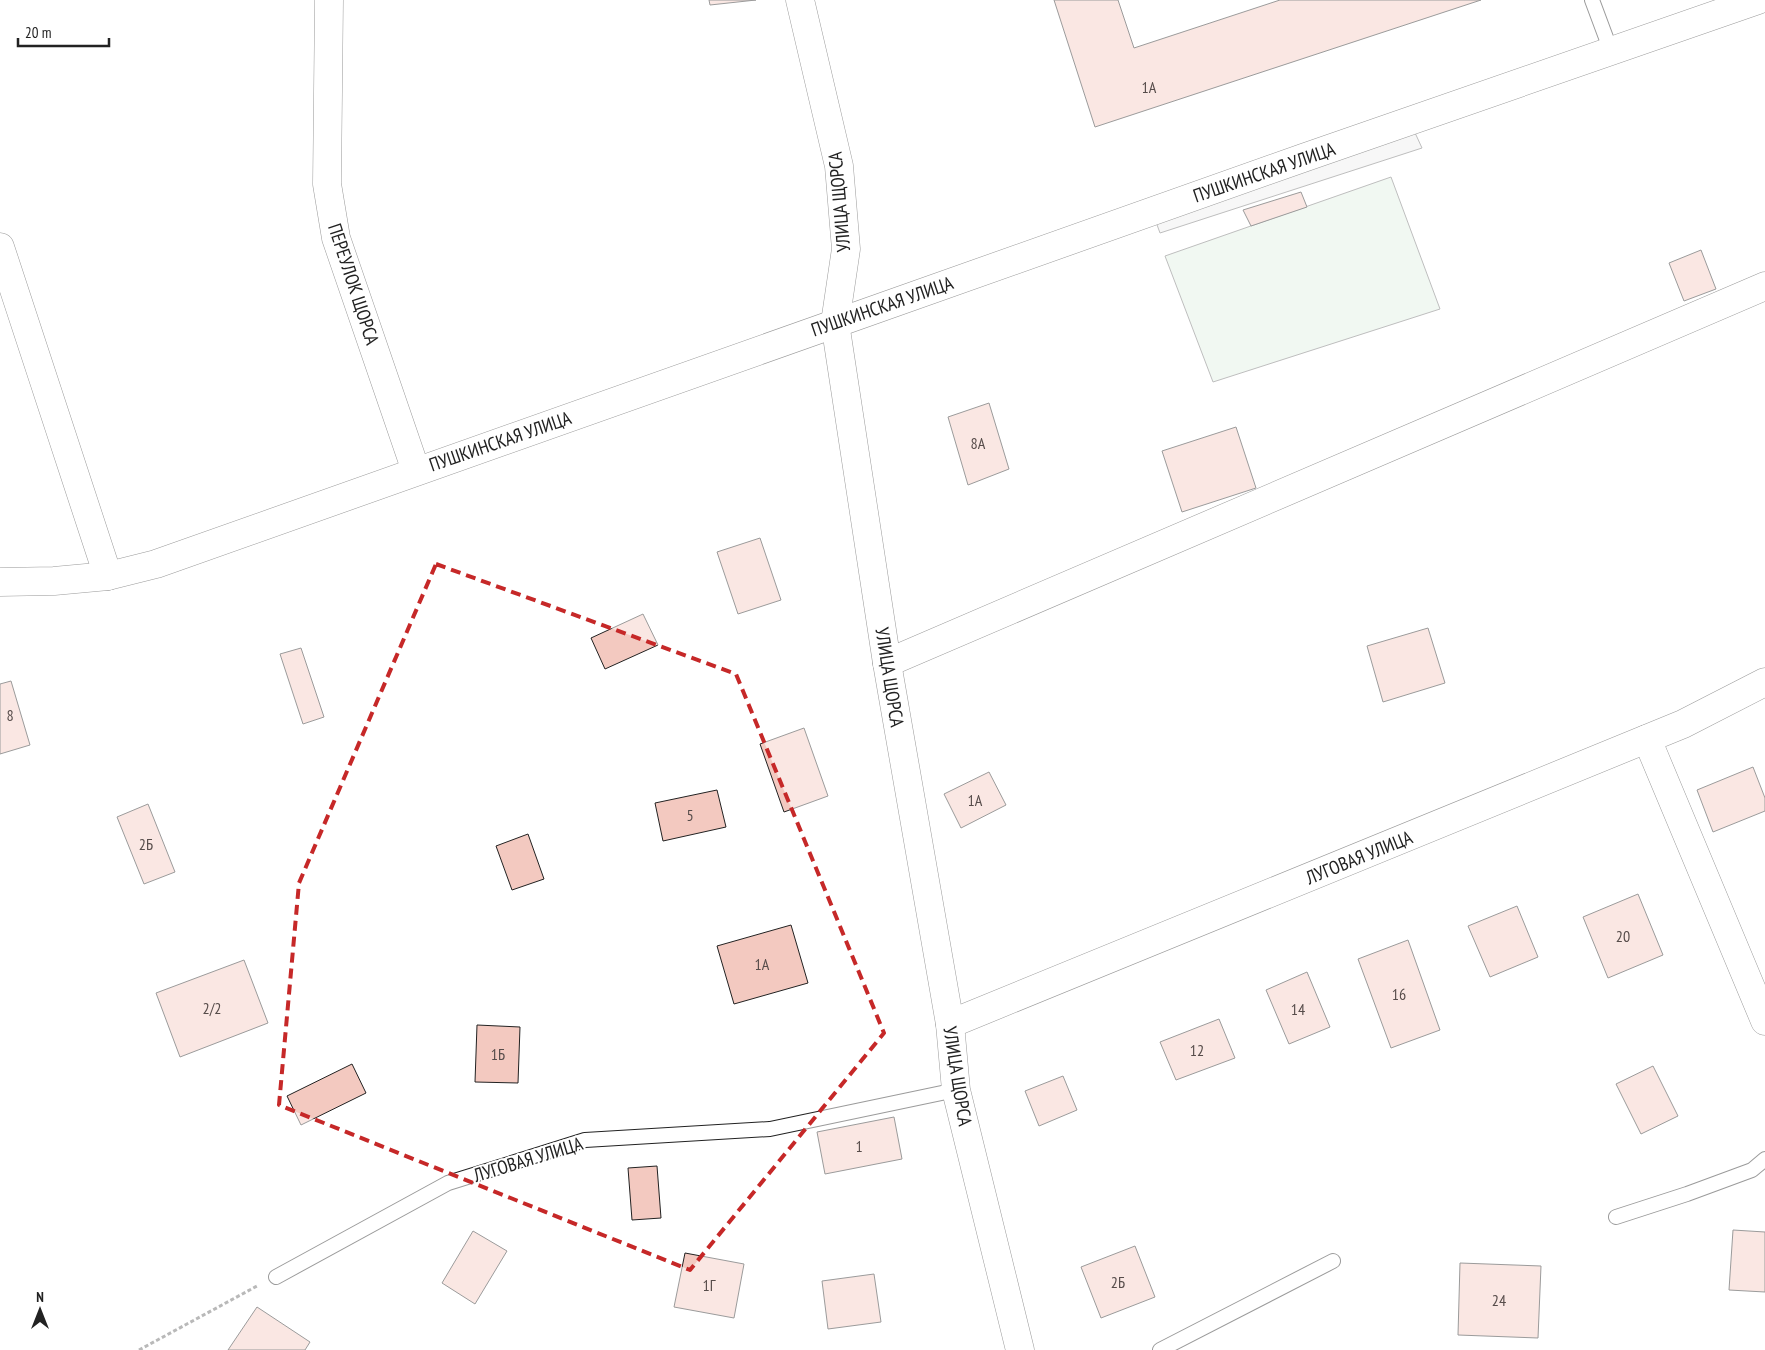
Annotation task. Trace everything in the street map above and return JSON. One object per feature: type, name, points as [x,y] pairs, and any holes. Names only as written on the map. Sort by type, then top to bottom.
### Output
[{"type":"street","name":"ПЕРЕУЛОК ЩОРСА","points":[[329,0],[326,184],[336,238],[416,471]]},
{"type":"street","name":"УЛИЦА ЩОРСА","points":[[800,0],[839,166],[846,249],[835,323],[887,663],[950,1024],[956,1090],[1020,1350]]},
{"type":"street","name":"ПУШКИНСКАЯ УЛИЦА","points":[[0,582],[54,581],[108,576],[156,564],[835,323],[1758,0]]},
{"type":"street","points":[[0,247],[108,576]]},
{"type":"street","points":[[887,663],[1765,286]]},
{"type":"street","name":"ЛУГОВАЯ УЛИЦА","points":[[950,1024],[1683,724],[1765,682]]},
{"type":"street","points":[[1647,739],[1765,1021]]},
{"type":"lane","points":[[1592,0],[1611,51]]},
{"type":"lane","name":"ЛУГОВАЯ УЛИЦА","points":[[276,1276],[448,1183],[585,1140],[770,1129],[956,1090]]},
{"type":"lane","points":[[1616,1218],[1752,1170],[1765,1159]]},
{"type":"lane","points":[[1160,1350],[1333,1261]]},
{"type":"path","points":[[139,1350],[276,1276]]},
{"type":"highlighted area","points":[[436,564],[736,674],[884,1033],[690,1270],[279,1105],[299,883]]},
{"type":"green space","points":[[1391,177],[1440,309],[1213,382],[1165,256]]},
{"type":"shaded area","points":[[1411,124],[1422,148],[1160,233],[1152,211]]},
{"type":"building","points":[[709,0],[756,0],[710,5]]},
{"type":"building","points":[[1054,0],[1118,0],[1134,48],[1280,0],[1481,0],[1095,127]]},
{"type":"building","points":[[1301,192],[1307,207],[1251,226],[1243,210]]},
{"type":"building","points":[[1701,250],[1716,289],[1684,301],[1669,263]]},
{"type":"building","points":[[989,403],[1009,469],[968,485],[948,417]]},
{"type":"building","points":[[1236,427],[1256,488],[1182,512],[1162,451]]},
{"type":"building","points":[[760,538],[781,600],[738,614],[717,552]]},
{"type":"building","points":[[643,614],[658,645],[605,669],[591,638]]},
{"type":"building","points":[[1428,628],[1445,683],[1383,702],[1367,646]]},
{"type":"building","points":[[301,648],[324,717],[303,724],[280,654]]},
{"type":"building","points":[[11,681],[30,745],[0,754],[0,684]]},
{"type":"building","points":[[804,728],[828,796],[784,812],[760,744]]},
{"type":"building","points":[[1753,767],[1765,798],[1765,811],[1713,832],[1697,790]]},
{"type":"building","points":[[989,772],[1006,805],[961,828],[944,794]]},
{"type":"building","points":[[717,790],[726,827],[663,841],[655,803]]},
{"type":"building","points":[[148,804],[175,872],[144,884],[117,817]]},
{"type":"building","points":[[528,834],[544,879],[512,890],[496,846]]},
{"type":"building","points":[[1638,894],[1663,955],[1608,978],[1583,917]]},
{"type":"building","points":[[1517,906],[1538,957],[1490,977],[1468,926]]},
{"type":"building","points":[[791,925],[808,983],[734,1004],[717,946]]},
{"type":"building","points":[[1408,940],[1440,1030],[1391,1048],[1358,959]]},
{"type":"building","points":[[244,960],[268,1023],[180,1057],[156,993]]},
{"type":"building","points":[[1307,972],[1330,1027],[1289,1044],[1266,990]]},
{"type":"building","points":[[1219,1019],[1235,1058],[1176,1080],[1160,1042]]},
{"type":"building","points":[[477,1025],[520,1027],[518,1083],[475,1082]]},
{"type":"building","points":[[352,1064],[366,1093],[301,1125],[287,1096]]},
{"type":"building","points":[[1653,1066],[1678,1116],[1641,1134],[1616,1084]]},
{"type":"building","points":[[1063,1076],[1077,1110],[1039,1126],[1025,1091]]},
{"type":"building","points":[[894,1117],[902,1159],[825,1174],[817,1132]]},
{"type":"building","points":[[657,1166],[661,1218],[632,1220],[628,1168]]},
{"type":"building","points":[[1733,1230],[1765,1232],[1765,1292],[1729,1290]]},
{"type":"building","points":[[473,1231],[507,1251],[475,1304],[442,1283]]},
{"type":"building","points":[[1135,1246],[1155,1297],[1101,1318],[1081,1267]]},
{"type":"building","points":[[685,1253],[744,1264],[734,1318],[674,1307]]},
{"type":"building","points":[[1460,1263],[1541,1266],[1538,1338],[1458,1335]]},
{"type":"building","points":[[874,1274],[881,1322],[828,1329],[822,1281]]},
{"type":"building","points":[[257,1307],[310,1342],[305,1350],[228,1350]]}]
